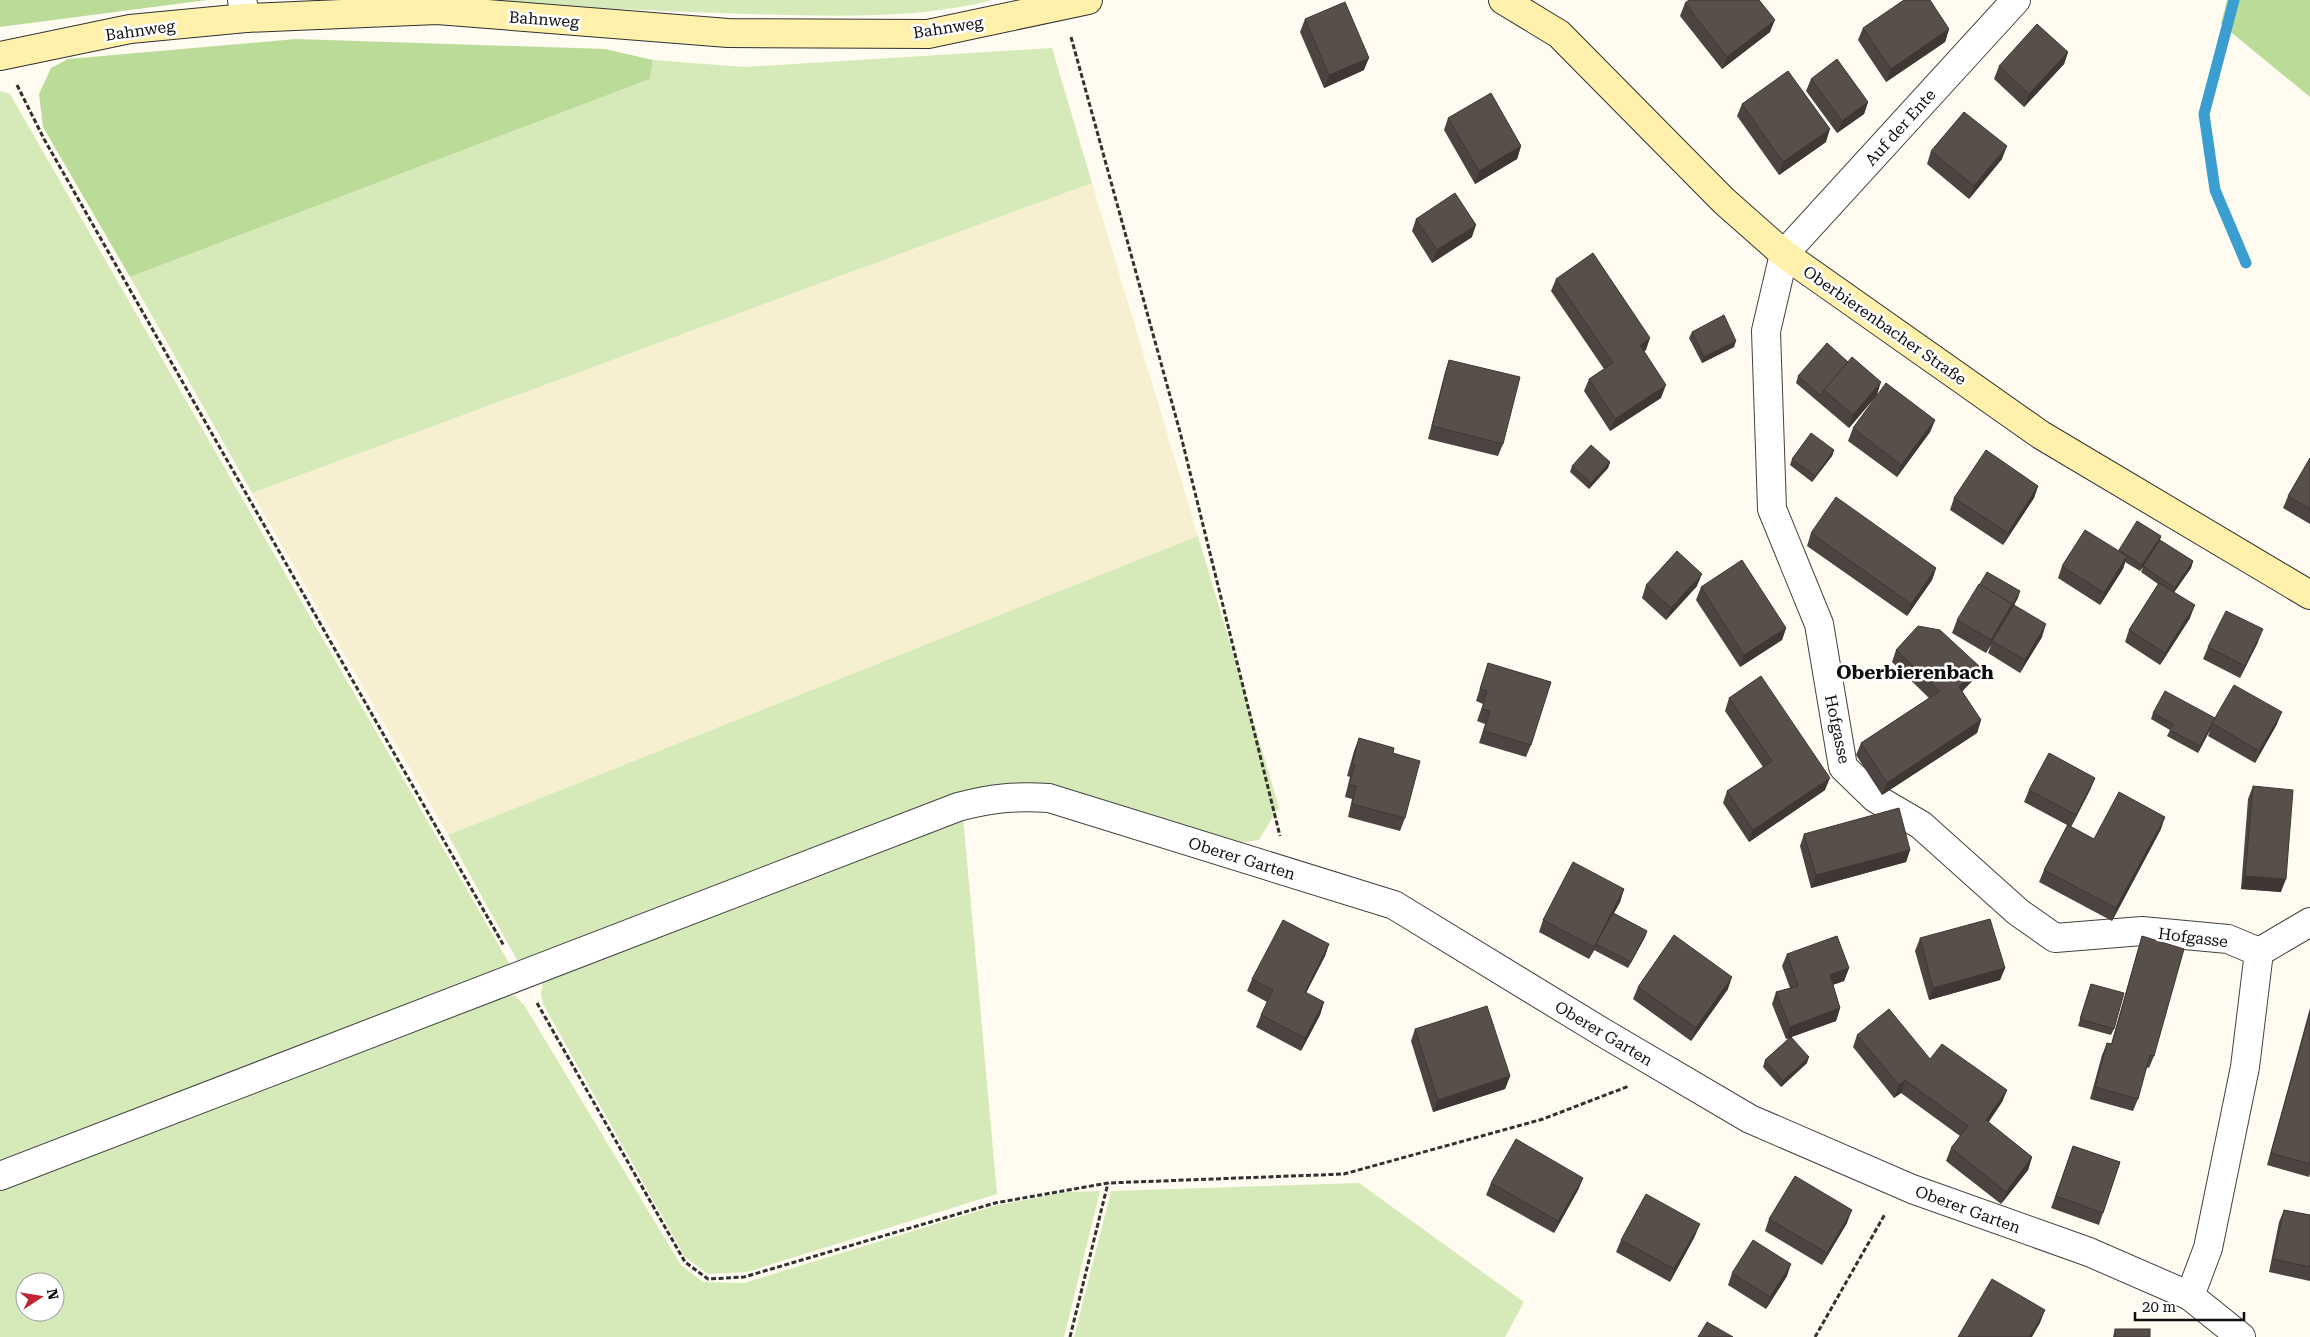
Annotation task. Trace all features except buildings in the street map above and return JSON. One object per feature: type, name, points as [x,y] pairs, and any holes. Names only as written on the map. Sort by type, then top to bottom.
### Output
[{"type":"main road","name":"Oberbierenbacher Straße","points":[[1503,0],[1559,34],[1724,201],[1784,254],[2041,435],[2310,594]]},
{"type":"main road","name":"Bahnweg","points":[[0,56],[130,29],[244,9],[437,10],[728,33],[928,34],[1075,3]]},
{"type":"street","name":"Auf der Ente","points":[[1784,254],[2016,0]]},
{"type":"street","name":"Hofgasse","points":[[1784,254],[1766,331],[1772,510],[1818,624],[1843,767],[1875,798],[1921,825],[2018,912],[2055,938],[2142,932],[2228,939],[2259,952]]},
{"type":"street","name":"Oberer Garten","points":[[0,1176],[958,807],[1013,796],[1049,798],[1394,904],[1602,1032],[1750,1119],[1900,1184],[2090,1252],[2190,1296]]},
{"type":"street","points":[[2241,1337],[2190,1296],[2208,1248],[2245,1067],[2259,952],[2310,922]]},
{"type":"path","points":[[1075,3],[1281,840],[1286,872]]},
{"type":"path","points":[[1070,1337],[1108,1183]]},
{"type":"path","points":[[1815,1337],[1883,1219],[1900,1184]]},
{"type":"shaded area","points":[[1092,183],[1198,536],[448,835],[252,493]]},
{"type":"green space","points":[[0,0],[207,0],[0,27]]},
{"type":"green space","points":[[439,0],[993,0],[933,11],[841,16],[671,11]]},
{"type":"green space","points":[[2227,0],[2310,0],[2310,97],[2221,24]]},
{"type":"green space","points":[[296,39],[605,49],[653,60],[650,79],[130,277],[43,127],[39,94],[51,68],[68,59]]},
{"type":"green space","points":[[1052,48],[1092,183],[252,493],[130,277],[650,79],[653,60],[745,67]]},
{"type":"green space","points":[[0,91],[10,94],[513,970],[0,1165]]},
{"type":"green space","points":[[1198,536],[1279,807],[1259,840],[1231,844],[1039,788],[523,971],[448,835]]},
{"type":"green space","points":[[963,816],[997,1194],[747,1272],[708,1274],[685,1257],[543,1004],[541,994],[543,980]]},
{"type":"green space","points":[[506,996],[515,996],[524,1005],[681,1265],[703,1282],[744,1283],[994,1206],[1065,1192],[1100,1191],[1064,1337],[0,1337],[0,1187]]},
{"type":"green space","points":[[1359,1183],[1524,1302],[1505,1337],[1074,1337],[1111,1191]]},
{"type":"waterway","points":[[2234,0],[2204,114],[2215,190],[2246,263]]},
{"type":"district","name":"Oberbierenbach","points":[[1915,672]]}]
